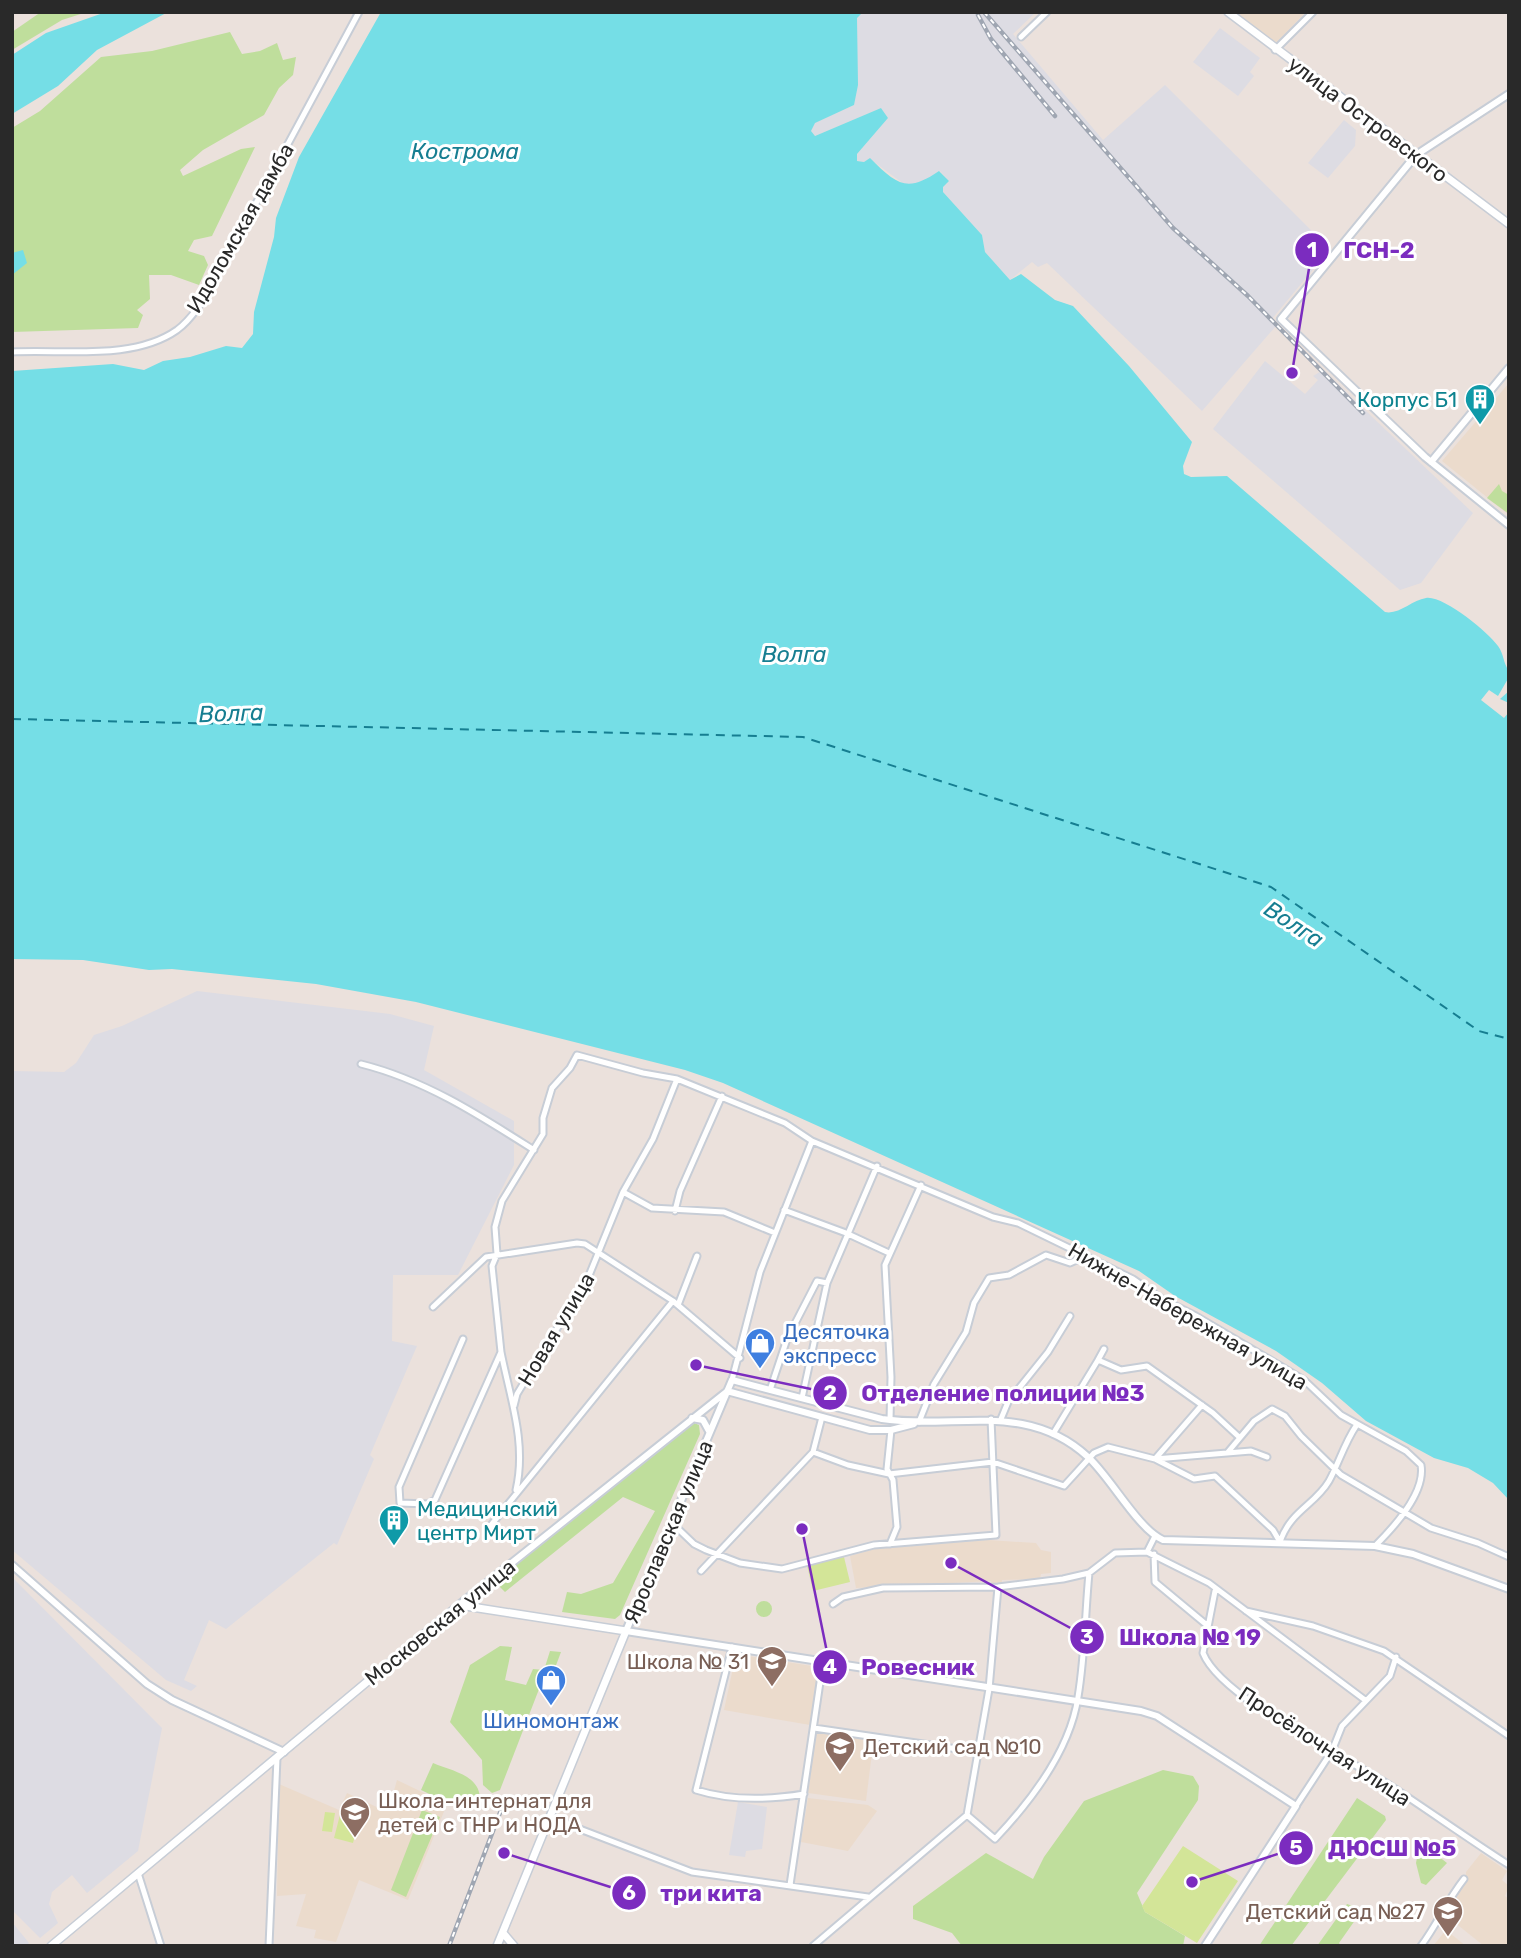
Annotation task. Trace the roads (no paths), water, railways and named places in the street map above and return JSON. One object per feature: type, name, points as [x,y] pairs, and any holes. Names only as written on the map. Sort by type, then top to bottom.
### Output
[{"type":"main road","name":"улица Островского","points":[[1228,12],[1509,225]]},
{"type":"main road","points":[[459,1605],[626,1631]]},
{"type":"main road","name":"Московская улица","points":[[51,1946],[459,1605]]},
{"type":"main road","name":"Ярославская улица","points":[[498,1946],[626,1631]]},
{"type":"main road","points":[[503,1933],[514,1946]]},
{"type":"street","name":"Идоломская дамба","points":[[12,352],[134,347],[159,340],[183,324],[213,283],[359,12]]},
{"type":"street","points":[[1021,37],[1048,12]]},
{"type":"street","points":[[1275,50],[1313,12]]},
{"type":"street","points":[[1509,94],[1416,155],[1281,319],[1431,462],[1509,525]]},
{"type":"street","points":[[1431,462],[1509,368]]},
{"type":"street","name":"Нижне-Набережная улица","points":[[534,1150],[543,1134],[543,1118],[551,1088],[570,1069],[577,1055],[643,1073],[677,1079],[722,1096],[785,1123],[812,1141],[877,1166],[993,1217],[1018,1223],[1083,1252],[1304,1380],[1356,1426],[1406,1451],[1421,1465],[1419,1482],[1404,1511],[1375,1546]]},
{"type":"street","points":[[361,1064],[400,1074],[431,1089],[534,1150],[502,1201],[495,1227],[497,1254],[492,1266],[501,1352],[514,1406],[520,1456],[516,1493]]},
{"type":"street","name":"Новая улица","points":[[514,1406],[517,1394],[588,1278],[623,1192],[653,1139],[677,1079]]},
{"type":"street","points":[[675,1211],[680,1192],[722,1096]]},
{"type":"street","name":"Московская улица","points":[[459,1605],[727,1391],[740,1358],[760,1272],[812,1141]]},
{"type":"street","points":[[802,1398],[827,1283],[846,1233],[877,1166]]},
{"type":"street","points":[[890,1420],[891,1377],[885,1277],[889,1253],[921,1185]]},
{"type":"street","points":[[623,1192],[652,1208],[724,1212],[775,1233]]},
{"type":"street","points":[[784,1210],[846,1233],[889,1253]]},
{"type":"street","points":[[433,1307],[477,1263],[497,1254],[577,1243],[598,1252],[676,1303],[740,1358]]},
{"type":"street","points":[[919,1422],[934,1384],[966,1332],[974,1303],[989,1278],[1009,1275],[1042,1256],[1051,1256],[1070,1263],[1079,1259],[1083,1252]]},
{"type":"street","points":[[487,1530],[676,1303],[697,1256]]},
{"type":"street","points":[[770,1390],[787,1339],[811,1288],[817,1282],[827,1283]]},
{"type":"street","points":[[1001,1419],[1008,1402],[1048,1352],[1070,1316]]},
{"type":"street","points":[[463,1339],[400,1487],[400,1503],[428,1504],[435,1500],[501,1352]]},
{"type":"street","points":[[1053,1434],[1104,1349]]},
{"type":"street","points":[[1098,1360],[1121,1370],[1147,1366],[1202,1405],[1239,1437]]},
{"type":"street","points":[[732,1380],[890,1420],[919,1422],[1001,1419],[1053,1434],[1090,1458],[1154,1536],[1170,1541],[1375,1546],[1413,1554],[1509,1589]]},
{"type":"street","points":[[727,1391],[870,1430],[891,1430],[919,1422]]},
{"type":"street","name":"Ярославская улица","points":[[626,1631],[727,1391]]},
{"type":"street","points":[[1155,1459],[1202,1405]]},
{"type":"street","points":[[1228,1451],[1254,1421],[1272,1409],[1285,1416],[1334,1468],[1431,1528],[1478,1543],[1509,1557]]},
{"type":"street","points":[[701,1571],[813,1452],[822,1417]]},
{"type":"street","points":[[691,1418],[703,1420],[709,1433]]},
{"type":"street","points":[[671,1523],[694,1544],[717,1554],[758,1568],[782,1569],[890,1544],[996,1535],[991,1419]]},
{"type":"street","points":[[1280,1542],[1290,1521],[1328,1482],[1356,1426]]},
{"type":"street","points":[[890,1544],[897,1527],[896,1500],[889,1474],[891,1430]]},
{"type":"street","points":[[813,1452],[848,1465],[889,1474],[993,1462],[1064,1486],[1102,1448],[1113,1447],[1155,1459],[1194,1479],[1215,1476],[1273,1530],[1280,1542]]},
{"type":"street","points":[[1155,1459],[1228,1451],[1251,1451],[1266,1457]]},
{"type":"street","points":[[1147,1552],[1154,1536]]},
{"type":"street","points":[[833,1604],[843,1597],[883,1588],[998,1587],[1088,1573],[1115,1553],[1147,1552],[1209,1583],[1215,1591],[1365,1700]]},
{"type":"street","points":[[1154,1555],[1155,1582],[1208,1626]]},
{"type":"street","points":[[12,1565],[147,1684],[172,1699],[284,1752]]},
{"type":"street","points":[[967,1815],[995,1839],[1028,1805],[1045,1780],[1077,1701],[1088,1573]]},
{"type":"street","points":[[813,1946],[967,1815],[989,1689],[998,1587]]},
{"type":"street","name":"Просёлочная улица","points":[[1215,1591],[1203,1653],[1217,1674],[1280,1720],[1392,1787],[1509,1866]]},
{"type":"street","points":[[1243,1611],[1313,1626],[1396,1657],[1509,1736]]},
{"type":"street","points":[[626,1631],[1077,1701],[1157,1716],[1296,1806]]},
{"type":"street","points":[[732,1647],[696,1790],[715,1796],[773,1800],[804,1794]]},
{"type":"street","points":[[1205,1946],[1332,1751],[1342,1726],[1390,1676],[1396,1657]]},
{"type":"street","points":[[790,1885],[823,1662]]},
{"type":"street","points":[[814,1728],[978,1752]]},
{"type":"street","points":[[269,1946],[277,1758]]},
{"type":"street","points":[[551,1818],[692,1872],[869,1897]]},
{"type":"street","points":[[138,1874],[161,1946]]},
{"type":"street","points":[[1421,1946],[1441,1919],[1441,1909],[1464,1879]]},
{"type":"water","points":[[106,12],[168,12],[97,50],[58,86],[12,114],[12,55],[46,33]]},
{"type":"water","name":"Волга","points":[[381,12],[863,12],[857,18],[858,85],[854,105],[815,123],[811,131],[815,136],[881,108],[888,118],[857,154],[857,161],[864,162],[870,158],[895,180],[910,184],[939,171],[949,181],[943,187],[943,192],[982,235],[985,252],[1010,280],[1021,274],[1055,300],[1073,306],[1129,366],[1192,442],[1183,466],[1184,474],[1191,477],[1227,476],[1385,612],[1395,611],[1421,599],[1434,599],[1465,616],[1498,646],[1509,671],[1509,1500],[1493,1483],[1468,1468],[1434,1458],[1366,1421],[1322,1383],[1276,1351],[1175,1296],[1139,1271],[723,1083],[685,1070],[416,1002],[316,984],[172,969],[149,970],[83,960],[12,959],[12,371],[113,364],[144,370],[163,361],[190,357],[226,346],[242,348],[253,334],[254,312],[274,237],[276,218],[299,157]]},
{"type":"water","points":[[23,250],[27,263],[12,275],[12,253]]},
{"type":"railway","points":[[984,12],[1173,228],[1248,296],[1363,413]]},
{"type":"railway","points":[[978,15],[991,39],[1055,116]]},
{"type":"railway","points":[[449,1946],[506,1797]]},
{"type":"place","name":"ГСН-2","points":[[1292,373]]},
{"type":"place","name":"Корпус Б1","points":[[1480,426]]},
{"type":"place","name":"Отделение полиции №3","points":[[696,1365]]},
{"type":"place","name":"Десяточка экспресс","points":[[760,1370]]},
{"type":"place","name":"Ровесник","points":[[802,1529]]},
{"type":"place","name":"Медицинский центр Мирт","points":[[394,1547]]},
{"type":"place","name":"Школа № 19","points":[[951,1563]]},
{"type":"place","name":"Школа № 31","points":[[772,1688]]},
{"type":"place","name":"Шиномонтаж","points":[[551,1707]]},
{"type":"place","name":"Детский сад №10","points":[[840,1773]]},
{"type":"place","name":"Школа-интернат для детей с ТНР и НОДА","points":[[355,1839]]},
{"type":"place","name":"три кита","points":[[504,1853]]},
{"type":"place","name":"ДЮСШ №5","points":[[1192,1882]]},
{"type":"place","name":"Детский сад №27","points":[[1448,1938]]},
{"type":"water label","name":"Кострома","points":[[465,151]]}]
